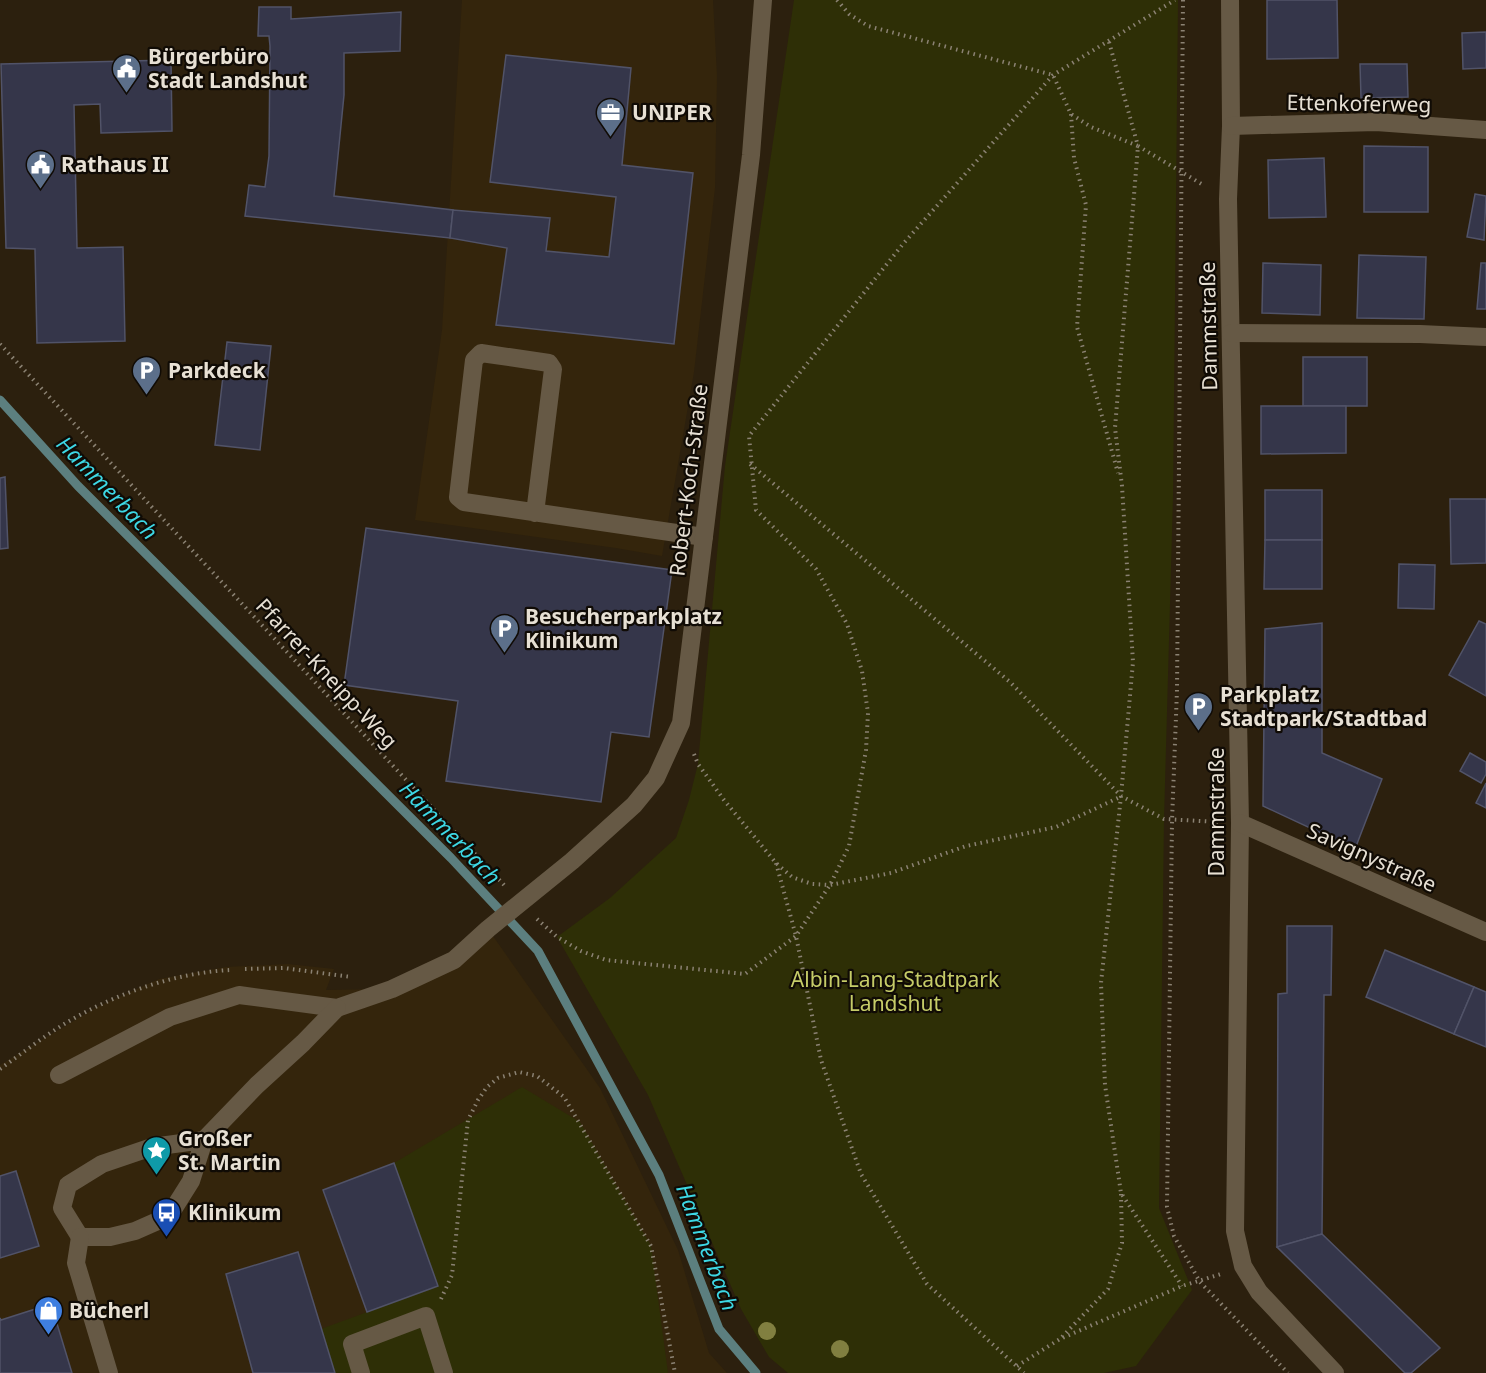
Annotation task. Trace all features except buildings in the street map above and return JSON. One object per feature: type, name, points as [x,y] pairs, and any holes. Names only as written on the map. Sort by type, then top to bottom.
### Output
[{"type":"street","name":"Robert-Koch-Straße","points":[[337,1008],[392,989],[454,960],[488,929],[572,861],[634,805],[656,778],[681,723],[751,154],[763,0]]},
{"type":"street","name":"Dammstraße","points":[[1230,0],[1231,126],[1228,199],[1240,823],[1235,1232],[1243,1266],[1259,1292],[1335,1373]]},
{"type":"street","name":"Ettenkoferweg","points":[[1231,126],[1376,122],[1486,130]]},
{"type":"street","points":[[1231,333],[1420,334],[1486,337]]},
{"type":"street","points":[[535,513],[553,369],[549,363],[481,353],[474,360],[458,497],[464,502],[535,513],[704,537]]},
{"type":"street","name":"Savignystraße","points":[[1240,823],[1486,932]]},
{"type":"street","points":[[59,1076],[170,1017],[239,995],[337,1008]]},
{"type":"street","points":[[80,1237],[110,1237],[135,1231],[169,1216],[191,1181],[204,1140],[337,1008]]},
{"type":"street","points":[[109,1373],[76,1263],[80,1237],[62,1208],[68,1185],[102,1164],[152,1148],[204,1140]]},
{"type":"street","points":[[361,1373],[352,1344],[426,1316],[444,1373]]},
{"type":"path","points":[[837,0],[849,14],[868,26],[1053,75]]},
{"type":"path","points":[[530,911],[557,937],[581,951],[606,960],[745,974],[796,936],[830,885],[849,846],[866,750],[868,712],[862,671],[847,624],[816,569],[756,510],[748,435],[903,244],[1053,75],[1175,0]]},
{"type":"path","points":[[1184,0],[1177,690],[1172,821],[1167,1207],[1174,1236],[1200,1282],[1287,1373]]},
{"type":"path","points":[[1060,1340],[1108,1289],[1122,1243],[1121,1193],[1105,1085],[1101,983],[1133,662],[1122,486],[1115,428],[1138,146],[1109,42]]},
{"type":"path","points":[[1053,75],[1071,114],[1074,158],[1086,205],[1077,327],[1122,486]]},
{"type":"path","points":[[1071,114],[1091,127],[1138,146],[1228,199]]},
{"type":"path","name":"Pfarrer-Kneipp-Weg","points":[[0,344],[505,886]]},
{"type":"path","points":[[750,463],[1010,682],[1121,796],[1172,821],[1240,823]]},
{"type":"path","points":[[681,723],[698,764],[724,800],[776,863],[792,877],[812,884],[830,885],[891,873],[966,846],[1056,826],[1121,796]]},
{"type":"path","points":[[776,863],[796,936],[821,1060],[861,1174],[927,1284],[1024,1373]]},
{"type":"path","points":[[426,1316],[436,1308],[452,1275],[468,1120],[477,1100],[498,1078],[519,1072],[537,1076],[564,1097],[651,1246],[675,1373]]},
{"type":"path","points":[[1121,1193],[1182,1286]]},
{"type":"path","points":[[1017,1366],[1060,1340],[1182,1286],[1200,1282],[1243,1266]]},
{"type":"path","points":[[1016,1373],[1017,1366]]},
{"type":"shaded area","points":[[462,0],[713,0],[717,76],[715,188],[694,372],[662,556],[415,520],[442,330]]},
{"type":"shaded area","points":[[488,929],[600,1088],[678,1250],[709,1353],[727,1373],[0,1373],[0,1065],[97,1007],[159,979],[226,967],[288,964],[334,969],[326,990],[392,989]]},
{"type":"green space","name":"Albin-Lang-Stadtpark Landshut","points":[[794,0],[1178,0],[1173,496],[1164,819],[1159,1208],[1192,1290],[1136,1366],[1104,1373],[788,1373],[769,1357],[741,1309],[648,1095],[557,937],[610,898],[676,838],[689,800],[698,764],[725,466]]},
{"type":"green space","points":[[522,1087],[580,1122],[651,1246],[668,1373],[335,1373],[321,1329],[438,1286],[394,1163]]},
{"type":"waterway","name":"Hammerbach","points":[[0,400],[78,486],[451,858],[538,951],[659,1175],[719,1329],[756,1373]]},
{"type":"place","name":"Bürgerbüro Stadt Landshut","points":[[127,94]]},
{"type":"place","name":"UNIPER","points":[[611,138]]},
{"type":"place","name":"Rathaus II","points":[[40,190]]},
{"type":"place","name":"Parkdeck","points":[[147,396]]},
{"type":"place","name":"Besucherparkplatz Klinikum","points":[[504,654]]},
{"type":"place","name":"Parkplatz Stadtpark/Stadtbad","points":[[1199,732]]},
{"type":"place","name":"Großer St. Martin","points":[[157,1176]]},
{"type":"place","name":"Klinikum","points":[[167,1238]]},
{"type":"place","name":"Bücherl","points":[[48,1336]]}]
